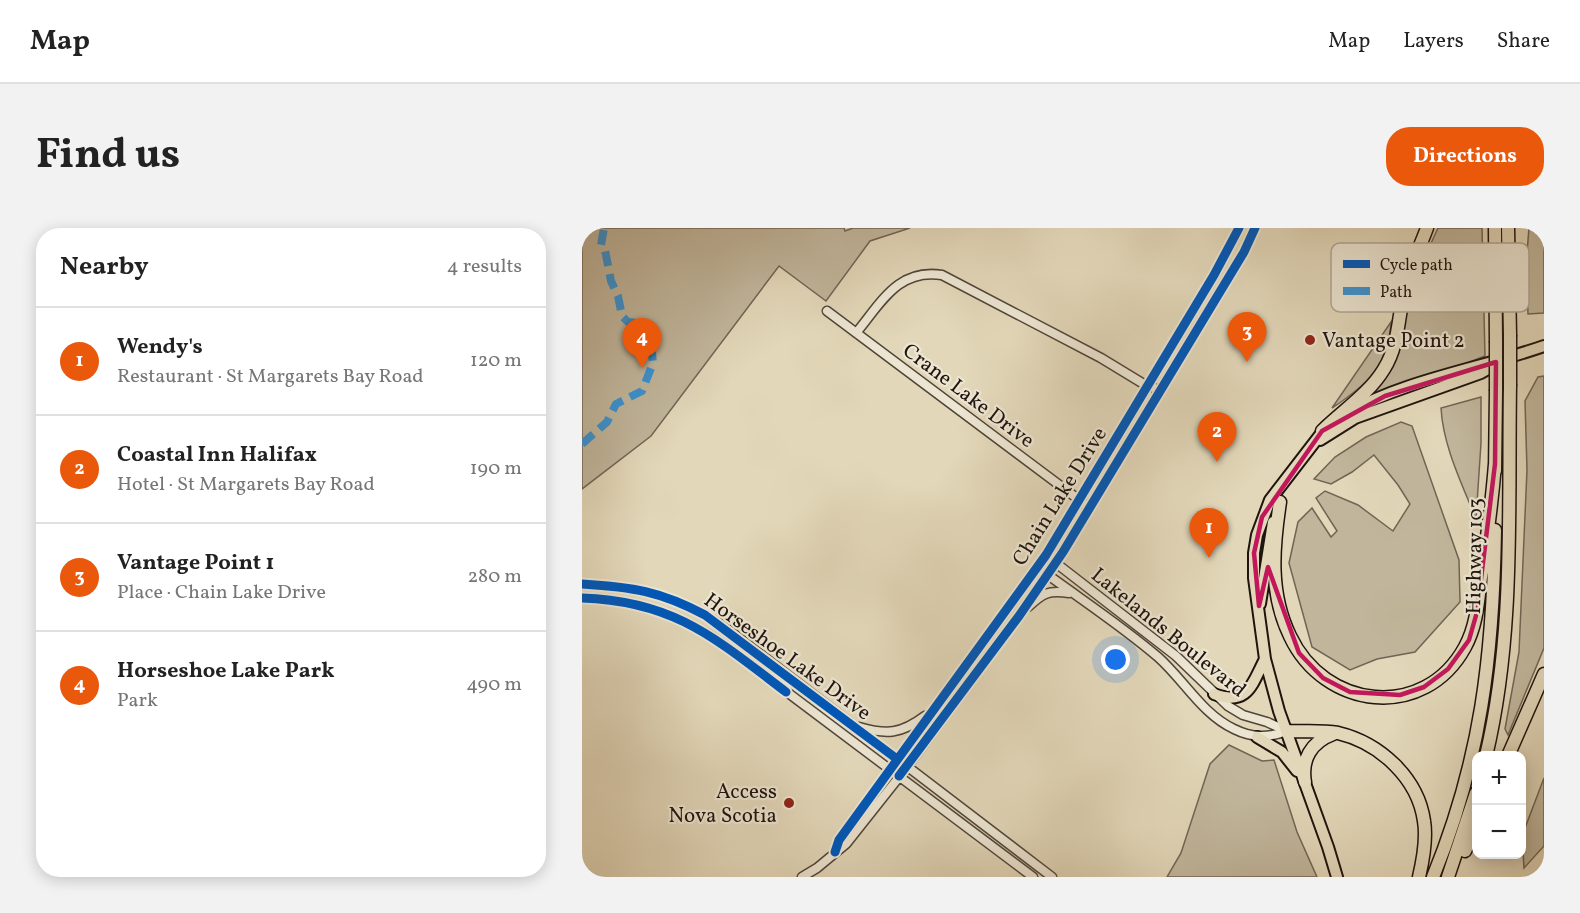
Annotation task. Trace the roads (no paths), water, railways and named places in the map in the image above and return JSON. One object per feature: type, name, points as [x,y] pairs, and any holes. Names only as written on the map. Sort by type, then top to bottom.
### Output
[{"type":"highway","points":[[1421,243],[1427,228]]},
{"type":"highway","name":"Highway 103","points":[[1495,228],[1495,243]]},
{"type":"highway","name":"Highway 103","points":[[1508,228],[1508,243]]},
{"type":"highway","points":[[1322,431],[1369,388],[1390,360],[1401,312]]},
{"type":"highway","name":"Highway 103","points":[[1433,877],[1463,793],[1484,696],[1493,601],[1496,312]]},
{"type":"highway","name":"Highway 103","points":[[1487,751],[1500,682],[1506,614],[1510,312]]},
{"type":"highway","points":[[1280,502],[1274,551],[1274,581],[1284,621],[1299,653],[1315,672],[1340,688],[1370,696],[1395,696],[1419,689],[1441,676],[1458,657],[1468,640],[1477,612],[1495,464]]},
{"type":"highway","points":[[1510,751],[1544,674]]},
{"type":"highway","points":[[1287,731],[1337,733],[1360,741],[1381,753],[1401,771],[1421,806],[1425,829],[1419,877]]},
{"type":"highway","points":[[1305,782],[1304,766],[1310,750],[1322,739],[1337,733]]},
{"type":"highway","points":[[1448,877],[1472,805]]},
{"type":"highway","points":[[1454,877],[1472,835]]},
{"type":"main road","points":[[1337,877],[1265,659],[1255,591],[1254,553],[1257,535],[1270,500],[1322,431],[1349,412],[1385,396],[1480,364],[1504,360],[1544,346]]},
{"type":"main road","points":[[1313,444],[1356,418],[1481,373],[1504,360]]},
{"type":"main road","points":[[1259,606],[1270,534],[1283,484]]},
{"type":"main road","points":[[1214,694],[1231,699],[1245,693],[1255,681],[1265,659]]},
{"type":"main road","points":[[1257,737],[1282,752],[1305,782]]},
{"type":"street","name":"Chain Lake Drive","points":[[835,852],[839,840],[889,769],[1046,555],[1214,275],[1239,228]]},
{"type":"street","name":"Chain Lake Drive","points":[[802,877],[817,868],[846,844],[907,767],[1056,563],[1244,252],[1256,228]]},
{"type":"street","points":[[856,333],[898,284],[919,275],[942,275],[1101,358],[1147,386],[1161,390]]},
{"type":"street","name":"Crane Lake Drive","points":[[828,311],[1090,508]]},
{"type":"street","name":"Lakelands Boulevard","points":[[1046,555],[1176,656],[1214,694],[1236,712],[1287,731]]},
{"type":"street","name":"Lakelands Boulevard","points":[[1037,567],[1156,656],[1217,719],[1236,730],[1257,737]]},
{"type":"street","name":"Horseshoe Lake Drive","points":[[582,584],[650,591],[673,599],[726,628],[1052,877]]},
{"type":"street","points":[[1018,616],[1041,595],[1048,592],[1073,593]]},
{"type":"street","name":"Horseshoe Lake Drive","points":[[582,598],[647,606],[676,617],[712,636],[1033,877]]},
{"type":"street","points":[[973,654],[984,663]]},
{"type":"street","points":[[786,692],[794,681]]},
{"type":"street","points":[[852,725],[880,733],[894,732],[907,729],[932,710]]},
{"type":"street","points":[[1257,737],[1287,731]]},
{"type":"street","points":[[989,843],[996,834]]},
{"type":"place","name":"Vantage Point 2","points":[[1310,340]]},
{"type":"place","name":"Vantage Point 1","points":[[1247,362]]},
{"type":"place","name":"Horseshoe Lake Park","points":[[642,368]]},
{"type":"place","name":"Coastal Inn Halifax","points":[[1217,462]]},
{"type":"place","name":"Wendy's","points":[[1209,558]]},
{"type":"place","name":"Access Nova Scotia","points":[[789,803]]}]
